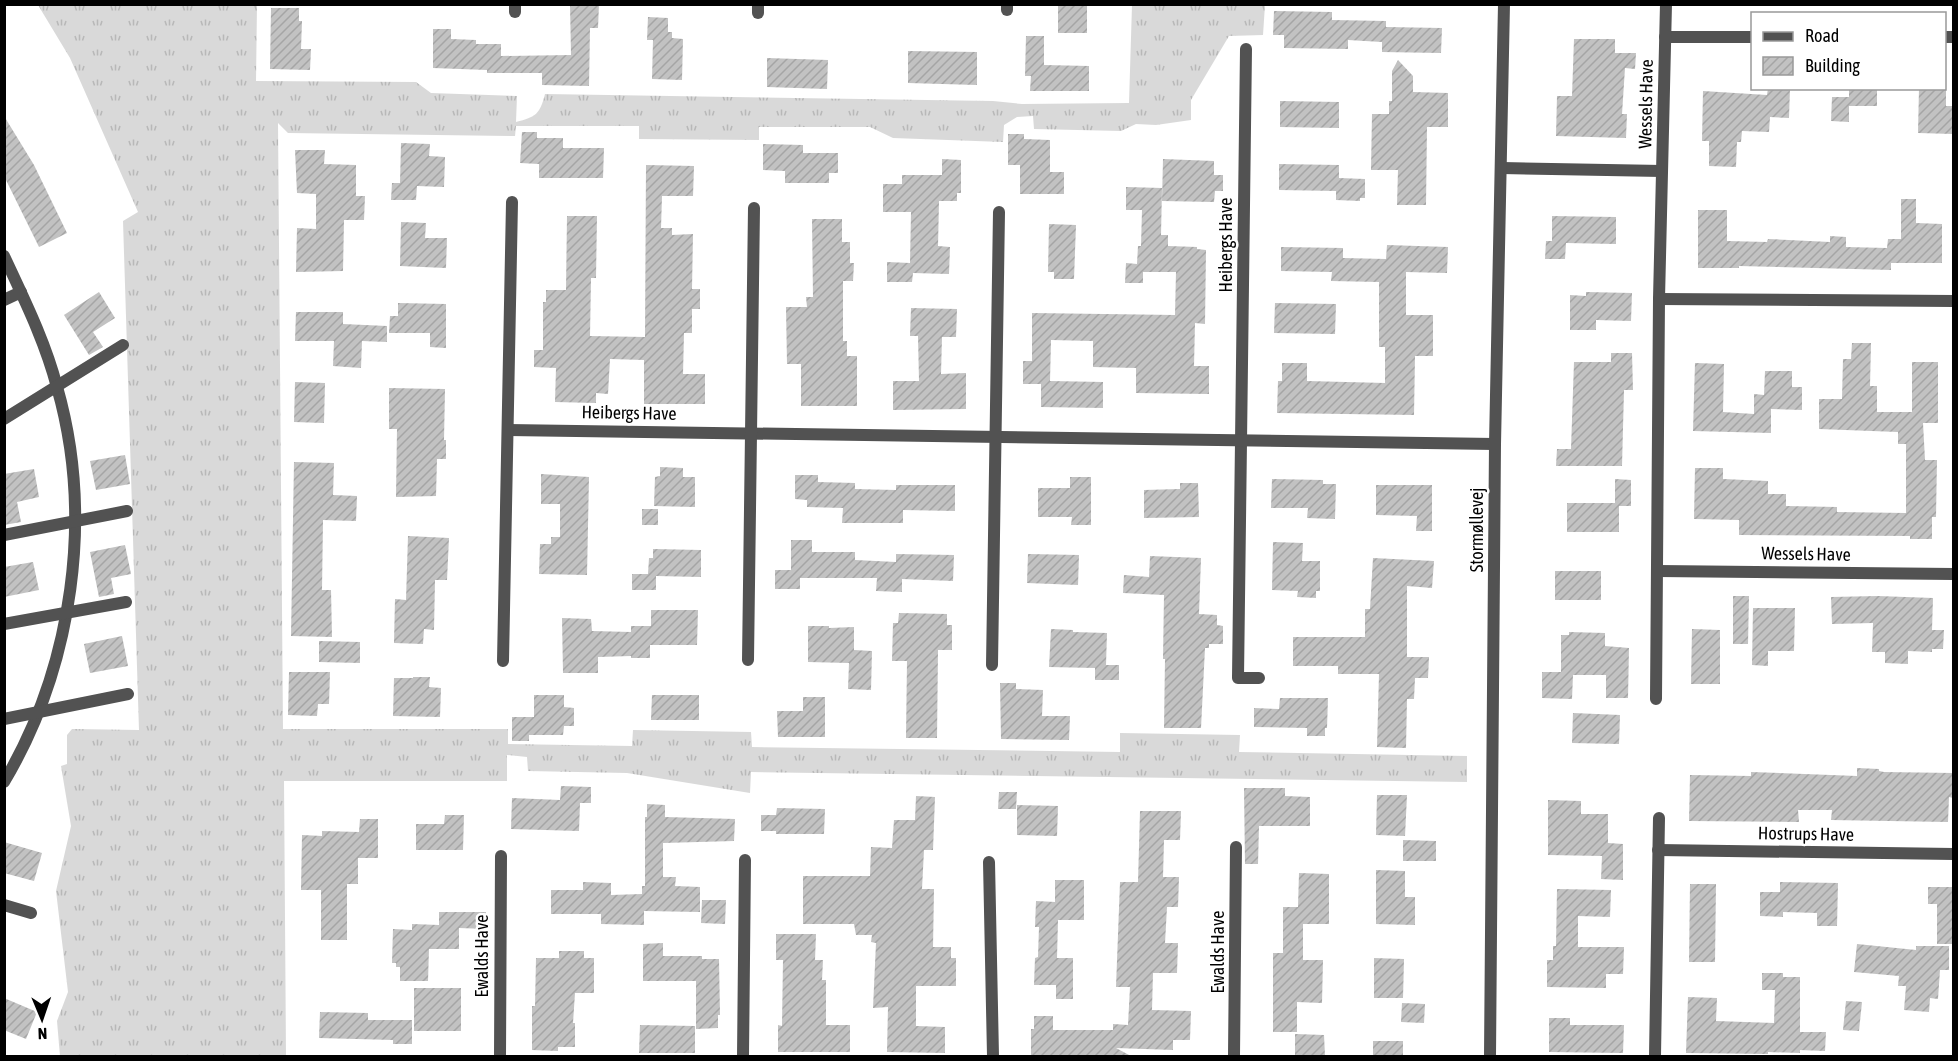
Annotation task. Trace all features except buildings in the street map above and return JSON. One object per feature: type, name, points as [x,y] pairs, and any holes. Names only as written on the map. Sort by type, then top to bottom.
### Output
[{"type":"street","name":"Stormøllevej","points":[[1490,1056],[1496,444],[1504,4]]},
{"type":"street","name":"Wessels Have","points":[[1656,699],[1659,299],[1666,4]]},
{"type":"street","name":"Wessels Have","points":[[1665,37],[1751,37]]},
{"type":"street","name":"Heibergs Have","points":[[1246,49],[1238,678],[1259,678]]},
{"type":"street","name":"Wessels Have","points":[[1502,168],[1662,171]]},
{"type":"street","points":[[503,661],[512,202]]},
{"type":"street","points":[[748,660],[754,208]]},
{"type":"street","points":[[992,665],[999,212]]},
{"type":"street","points":[[4,256],[42,339],[57,387],[69,449],[75,521],[73,572],[55,660],[38,712],[4,782]]},
{"type":"street","points":[[4,300],[21,292]]},
{"type":"street","points":[[1659,299],[1953,302]]},
{"type":"street","points":[[4,419],[123,345]]},
{"type":"street","name":"Heibergs Have","points":[[508,430],[1496,444]]},
{"type":"street","points":[[4,535],[128,511]]},
{"type":"street","name":"Wessels Have","points":[[1658,571],[1953,574]]},
{"type":"street","points":[[4,624],[126,602]]},
{"type":"street","points":[[4,719],[128,694]]},
{"type":"street","points":[[1655,1056],[1659,818]]},
{"type":"street","name":"Ewalds Have","points":[[1234,1056],[1236,847]]},
{"type":"street","name":"Hostrups Have","points":[[1658,850],[1953,854]]},
{"type":"street","name":"Ewalds Have","points":[[500,1056],[501,856]]},
{"type":"street","points":[[743,1056],[745,860]]},
{"type":"street","points":[[989,862],[993,1056]]},
{"type":"street","points":[[4,905],[31,913]]},
{"type":"green space","points":[[38,5],[257,5],[256,81],[416,82],[431,93],[517,96],[516,122],[536,114],[545,94],[993,101],[1022,104],[1129,103],[1132,5],[1265,5],[1263,35],[1229,36],[1191,100],[1191,120],[1156,125],[1136,124],[1121,131],[1034,129],[1033,116],[1017,117],[1004,125],[1003,142],[893,138],[870,127],[759,127],[759,140],[639,139],[639,126],[516,126],[515,136],[288,133],[278,123],[283,729],[508,729],[508,744],[632,746],[633,730],[751,732],[752,747],[1120,752],[1120,733],[1240,735],[1239,752],[1467,756],[1467,782],[751,772],[750,793],[627,773],[528,771],[527,757],[507,755],[507,781],[284,781],[286,1056],[60,1056],[57,1021],[68,992],[56,891],[71,826],[61,766],[67,764],[67,735],[72,729],[139,730],[123,221],[138,212],[70,58]]}]
